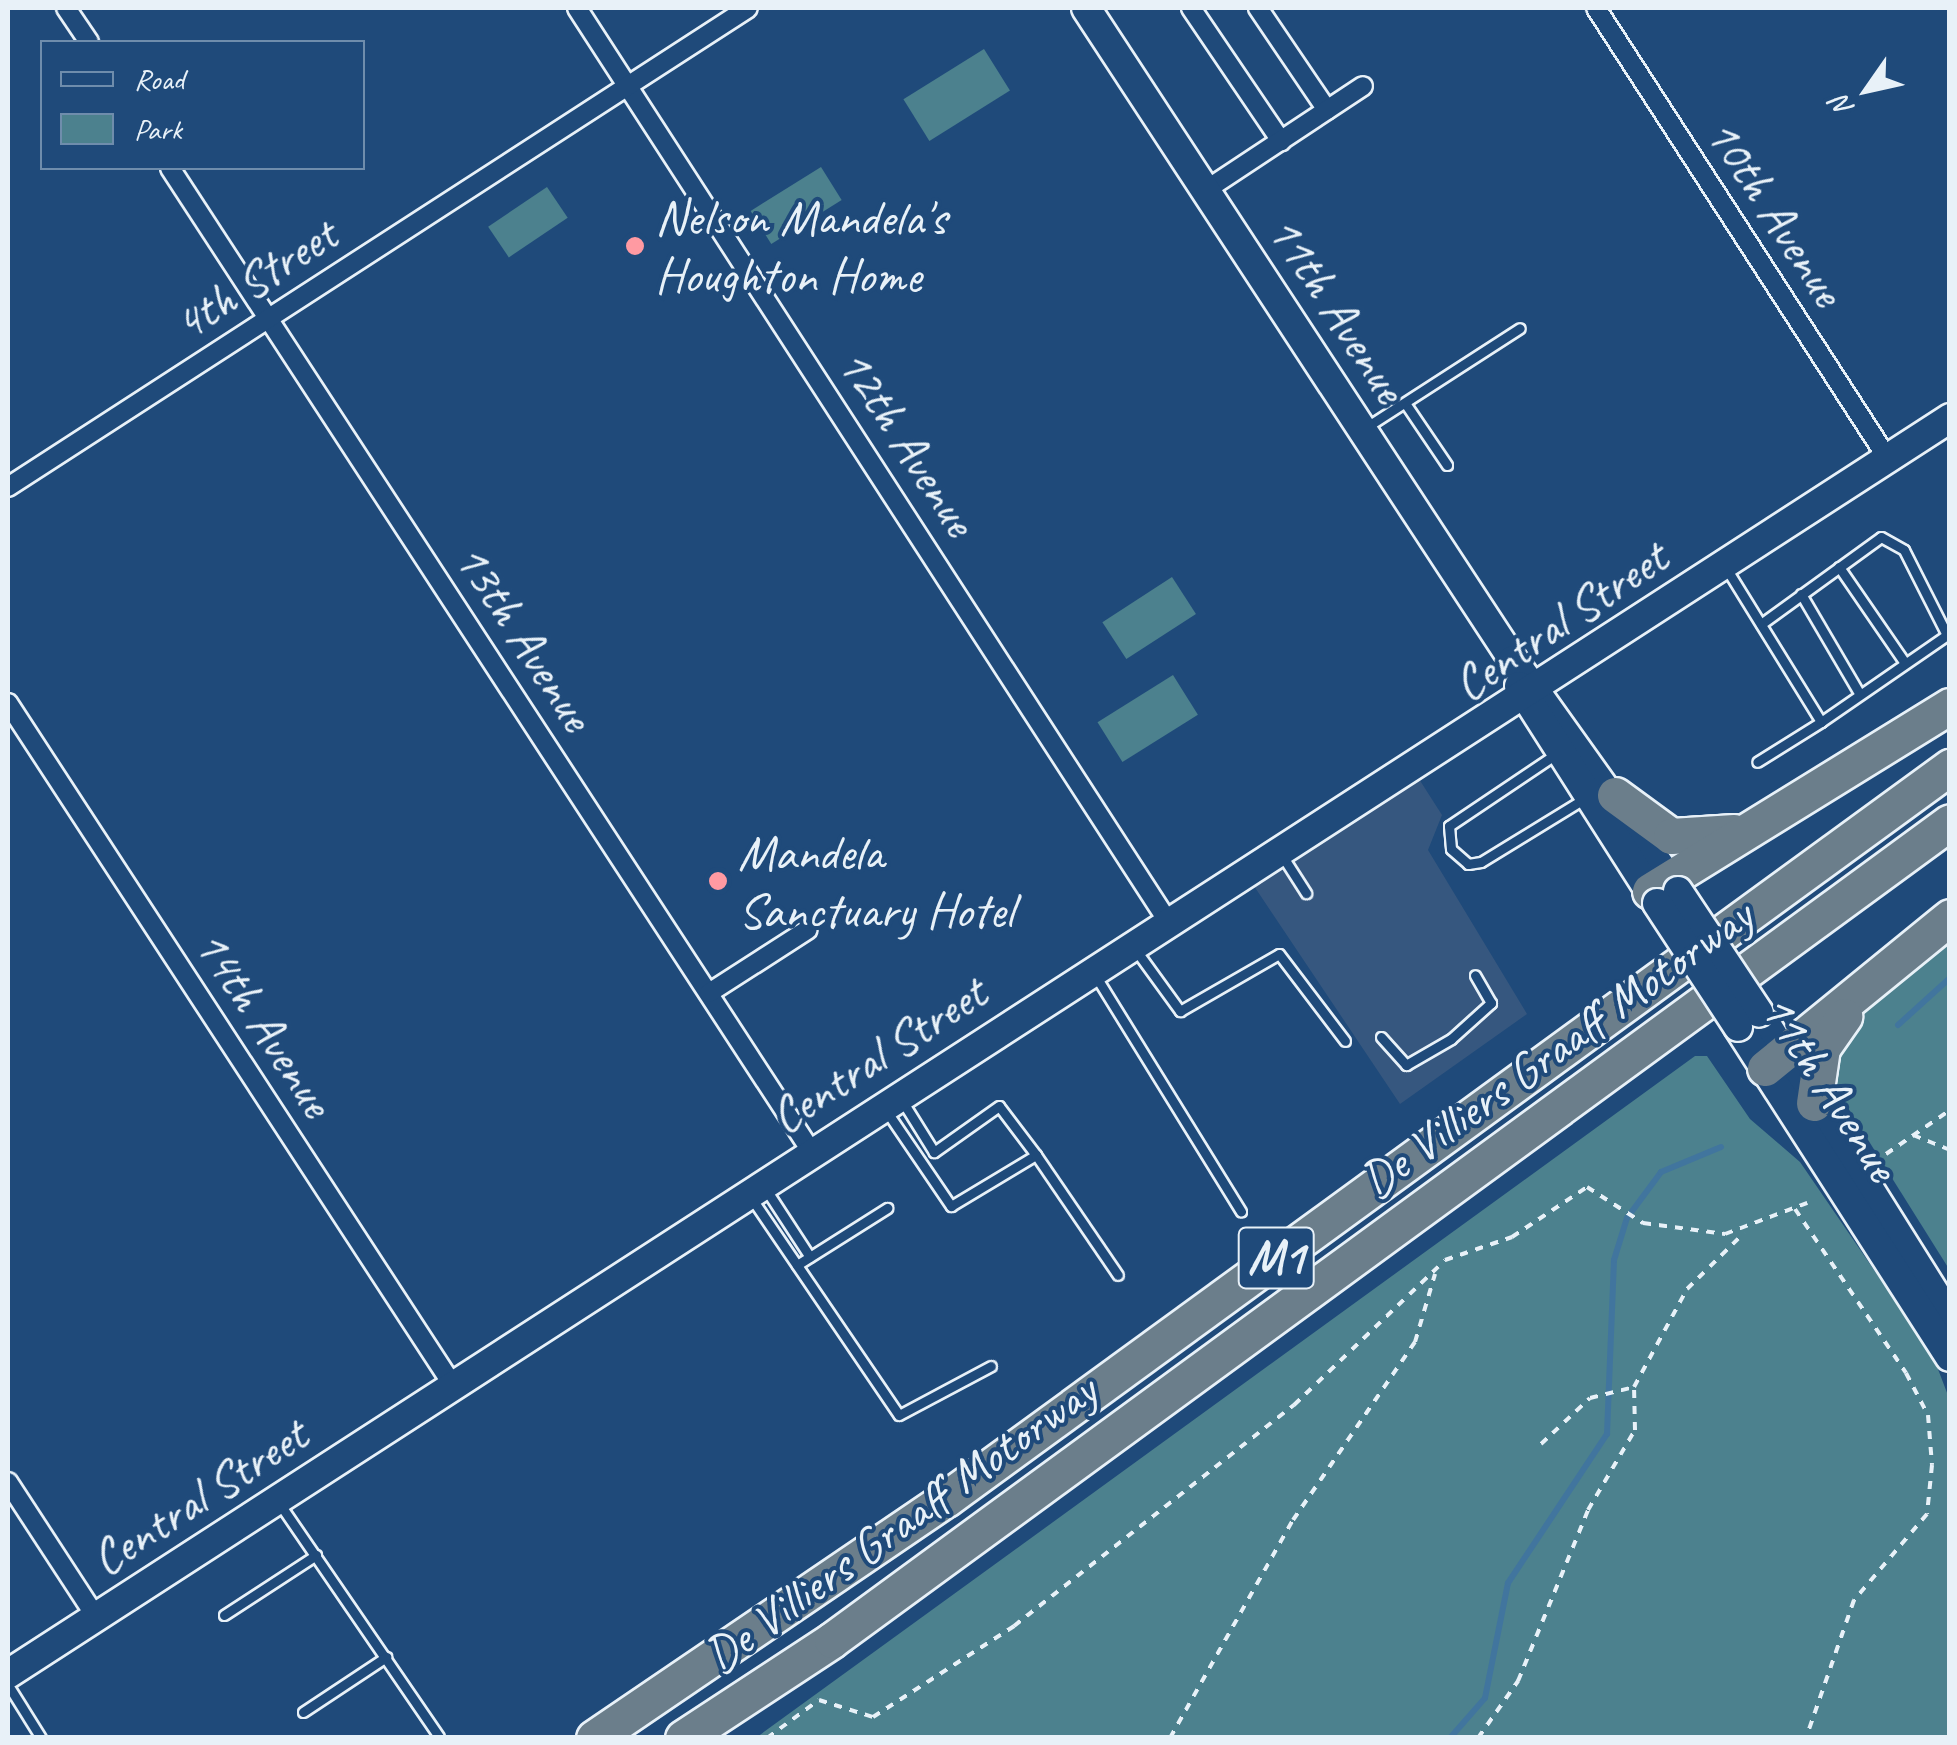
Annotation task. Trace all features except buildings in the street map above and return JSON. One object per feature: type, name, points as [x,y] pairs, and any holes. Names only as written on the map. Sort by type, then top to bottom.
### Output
[{"type":"highway","points":[[1664,891],[1754,826],[1950,706]]},
{"type":"highway","name":"M1","points":[[594,1738],[946,1499],[1950,766]]},
{"type":"highway","points":[[1600,797],[1671,836],[1714,838],[1754,826]]},
{"type":"highway","name":"De Villiers Graaff Motorway","points":[[683,1738],[832,1640],[1950,822]]},
{"type":"highway","points":[[1774,1061],[1950,917]]},
{"type":"highway","points":[[1814,1104],[1826,1038],[1889,968]]},
{"type":"main road","name":"11th Avenue","points":[[1086,8],[1513,660],[1557,753],[1600,797]]},
{"type":"main road","name":"Central Street","points":[[8,1674],[1132,945],[1532,695],[1950,418]]},
{"type":"main road","name":"11th Avenue","points":[[1532,695],[1749,1020],[1950,1357]]},
{"type":"main road","name":"11th Avenue","points":[[1774,1061],[1814,1104],[1950,1317]]},
{"type":"street","points":[[66,8],[88,40]]},
{"type":"street","name":"12th Avenue","points":[[577,8],[1168,922]]},
{"type":"street","name":"4th Street","points":[[8,487],[748,8]]},
{"type":"street","points":[[1190,8],[1280,141]]},
{"type":"street","points":[[1258,8],[1326,110]]},
{"type":"street","name":"10th Avenue","points":[[1596,8],[1888,459]]},
{"type":"street","points":[[1206,190],[1364,86]]},
{"type":"street","name":"13th Avenue","points":[[171,170],[812,1151]]},
{"type":"street","name":"14th Avenue","points":[[8,702],[454,1387]]},
{"type":"street","points":[[708,993],[806,930]]},
{"type":"street","points":[[8,1482],[96,1617]]},
{"type":"lane","points":[[1363,430],[1520,328]]},
{"type":"lane","points":[[1405,402],[1446,465]]},
{"type":"lane","points":[[1758,762],[1904,663],[1949,626],[1904,550],[1881,537],[1761,624]]},
{"type":"lane","points":[[1724,566],[1820,722]]},
{"type":"lane","points":[[1839,567],[1904,663]]},
{"type":"lane","points":[[1801,594],[1859,693]]},
{"type":"lane","points":[[1557,753],[1449,826],[1451,848],[1468,864],[1480,862],[1600,797]]},
{"type":"lane","points":[[1282,854],[1306,893]]},
{"type":"lane","points":[[1132,945],[1180,1011],[1280,954],[1345,1042]]},
{"type":"lane","points":[[1093,971],[1240,1211]]},
{"type":"lane","points":[[1381,1038],[1406,1065],[1460,1033],[1491,1003],[1475,975]]},
{"type":"lane","points":[[891,1100],[934,1152]]},
{"type":"lane","points":[[891,1100],[918,1162],[951,1206],[1036,1155]]},
{"type":"lane","points":[[918,1162],[999,1106],[1118,1275]]},
{"type":"lane","points":[[755,1188],[810,1257]]},
{"type":"lane","points":[[755,1188],[797,1265],[900,1415],[991,1366]]},
{"type":"lane","points":[[797,1265],[887,1208]]},
{"type":"lane","points":[[278,1501],[439,1737]]},
{"type":"lane","points":[[224,1614],[316,1556]]},
{"type":"lane","points":[[303,1712],[386,1657]]},
{"type":"lane","points":[[8,1686],[41,1738]]},
{"type":"path","points":[[1886,1154],[1950,1110]]},
{"type":"path","points":[[1913,1136],[1950,1150]]},
{"type":"path","points":[[768,1738],[819,1700],[873,1717],[1014,1626],[1266,1430],[1435,1274],[1445,1260],[1512,1236],[1587,1187],[1640,1221],[1744,1233]]},
{"type":"path","points":[[1478,1738],[1518,1682],[1588,1510],[1635,1430],[1634,1388],[1687,1290],[1744,1233],[1807,1203]]},
{"type":"path","points":[[1795,1208],[1906,1373],[1928,1415],[1932,1465],[1927,1514],[1854,1600],[1806,1738]]},
{"type":"path","points":[[1170,1738],[1293,1520],[1415,1342],[1435,1274]]},
{"type":"path","points":[[1542,1444],[1601,1396],[1634,1388]]},
{"type":"shaded area","points":[[1419,779],[1442,815],[1428,850],[1527,1014],[1400,1104],[1254,886]]},
{"type":"green space","points":[[984,49],[1010,91],[929,141],[903,99]]},
{"type":"green space","points":[[821,167],[842,200],[771,244],[751,211]]},
{"type":"green space","points":[[547,187],[568,218],[509,257],[488,227]]},
{"type":"green space","points":[[1172,577],[1196,614],[1126,659],[1102,622]]},
{"type":"green space","points":[[1173,675],[1198,715],[1122,762],[1098,722]]},
{"type":"green space","points":[[1949,941],[1949,1269],[1833,1084],[1834,1044],[1848,1021]]},
{"type":"green space","points":[[1695,1056],[1707,1056],[1750,1119],[1800,1162],[1933,1356],[1949,1398],[1949,1737],[757,1737]]},
{"type":"waterway","points":[[1898,1025],[1950,978]]},
{"type":"waterway","points":[[1450,1738],[1485,1698],[1508,1583],[1607,1434],[1614,1260],[1627,1218],[1661,1172],[1721,1147]]},
{"type":"place","name":"Nelson Mandela's Houghton Home","points":[[635,246]]},
{"type":"place","name":"Mandela Sanctuary Hotel","points":[[718,881]]}]
